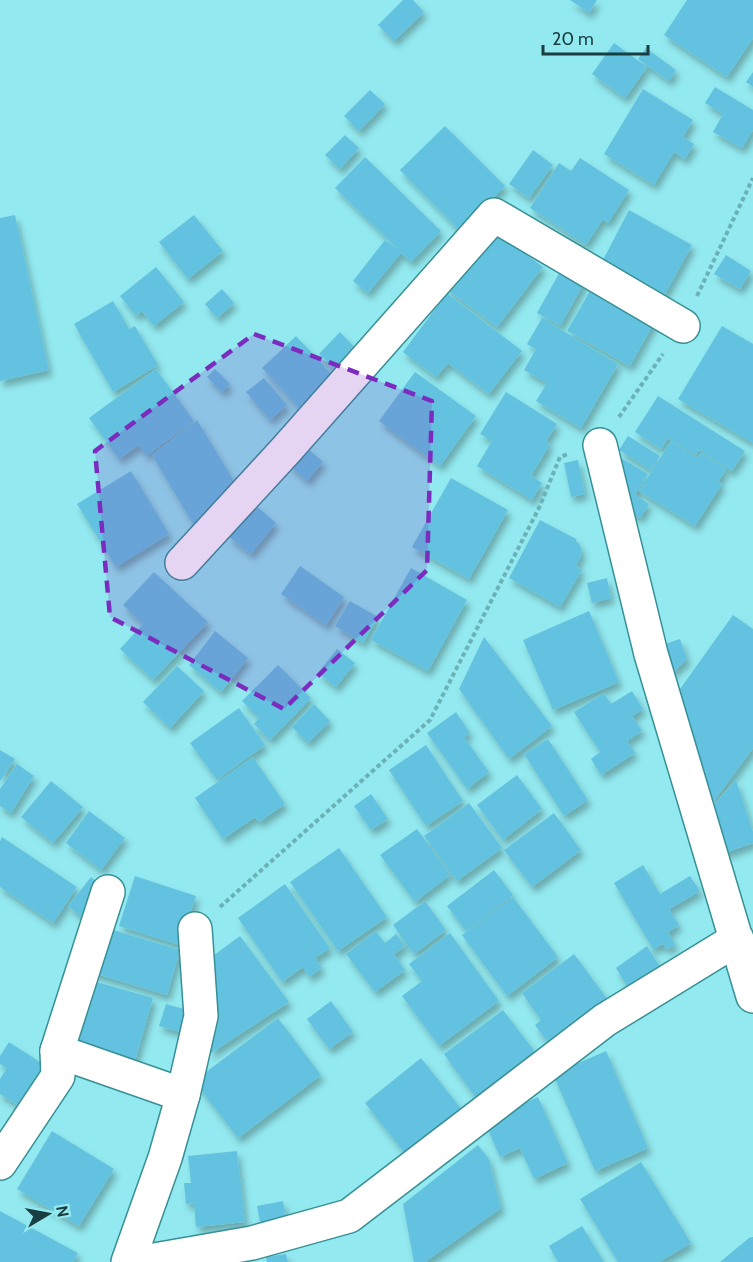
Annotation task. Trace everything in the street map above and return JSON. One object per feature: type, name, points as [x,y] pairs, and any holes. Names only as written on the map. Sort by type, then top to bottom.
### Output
[{"type":"street","points":[[182,563],[286,450],[494,215],[683,326]]},
{"type":"street","points":[[600,445],[651,654],[753,996]]},
{"type":"street","points":[[0,1163],[58,1076],[57,1051],[108,892]]},
{"type":"street","points":[[128,1262],[165,1158],[183,1095],[201,1016],[195,929]]},
{"type":"street","points":[[143,1262],[252,1243],[349,1215],[604,1020],[736,939]]},
{"type":"street","points":[[57,1051],[183,1095]]},
{"type":"path","points":[[195,929],[430,720],[539,508],[560,457],[600,445],[683,326],[753,178]]},
{"type":"highlighted area","points":[[254,334],[432,401],[427,570],[284,709],[110,617],[95,451]]},
{"type":"building","points":[[403,0],[413,0],[424,12],[394,41],[378,25]]},
{"type":"building","points":[[570,0],[597,0],[589,13]]},
{"type":"building","points":[[687,0],[753,0],[753,38],[727,77],[664,35]]},
{"type":"building","points":[[614,43],[647,67],[625,98],[592,74]]},
{"type":"building","points":[[646,48],[676,70],[669,81],[638,59]]},
{"type":"building","points":[[753,72],[753,87],[746,82]]},
{"type":"building","points":[[715,87],[753,110],[753,130],[742,148],[713,132],[723,114],[705,103]]},
{"type":"building","points":[[643,89],[693,120],[683,137],[694,144],[685,159],[674,152],[654,185],[604,154]]},
{"type":"building","points":[[370,90],[385,104],[359,131],[344,116]]},
{"type":"building","points":[[445,126],[505,186],[460,231],[400,170]]},
{"type":"building","points":[[345,135],[359,148],[340,169],[325,155]]},
{"type":"building","points":[[533,150],[553,165],[529,198],[509,184]]},
{"type":"building","points":[[365,157],[441,231],[411,262],[401,253],[368,293],[353,281],[385,240],[399,250],[335,188]]},
{"type":"building","points":[[580,158],[629,190],[608,223],[603,219],[586,245],[530,208],[559,163],[571,171]]},
{"type":"building","points":[[629,210],[692,245],[665,294],[603,260]]},
{"type":"building","points":[[15,215],[49,370],[0,381],[0,218]]},
{"type":"building","points":[[194,215],[223,251],[188,279],[159,242]]},
{"type":"building","points":[[490,227],[543,267],[497,327],[444,287]]},
{"type":"building","points":[[726,255],[751,271],[740,289],[714,274]]},
{"type":"building","points":[[156,267],[184,302],[154,326],[142,311],[136,316],[120,296]]},
{"type":"building","points":[[562,268],[585,281],[560,326],[537,313]]},
{"type":"building","points":[[594,284],[656,319],[630,366],[567,331]]},
{"type":"building","points":[[222,289],[234,303],[217,318],[205,304]]},
{"type":"building","points":[[447,293],[522,351],[489,394],[448,363],[436,377],[403,352]]},
{"type":"building","points":[[113,301],[129,329],[135,326],[158,365],[113,392],[74,324]]},
{"type":"building","points":[[542,318],[618,364],[581,428],[536,401],[547,383],[524,370],[536,349],[527,344]]},
{"type":"building","points":[[722,326],[753,344],[753,443],[678,399]]},
{"type":"building","points":[[340,332],[357,350],[337,371],[319,354]]},
{"type":"building","points":[[296,336],[335,378],[301,410],[262,368]]},
{"type":"building","points":[[156,369],[194,421],[146,456],[139,445],[119,459],[89,418]]},
{"type":"building","points":[[215,369],[230,384],[222,392],[207,377]]},
{"type":"building","points":[[415,372],[476,416],[440,466],[379,421]]},
{"type":"building","points":[[264,378],[287,405],[270,420],[246,392]]},
{"type":"building","points":[[506,392],[557,424],[546,441],[550,444],[531,476],[542,483],[532,500],[477,466],[492,441],[480,434]]},
{"type":"building","points":[[658,396],[745,451],[732,471],[699,450],[696,455],[668,438],[661,449],[635,432]]},
{"type":"building","points":[[197,420],[237,486],[195,527],[152,455]]},
{"type":"building","points":[[628,436],[660,456],[651,470],[619,450]]},
{"type":"building","points":[[671,441],[698,458],[701,453],[726,469],[718,482],[722,484],[695,526],[639,491]]},
{"type":"building","points":[[305,446],[323,462],[307,481],[288,464]]},
{"type":"building","points":[[621,458],[648,474],[635,495],[649,504],[640,518],[628,511],[615,470]]},
{"type":"building","points":[[578,460],[585,494],[571,497],[564,463]]},
{"type":"building","points":[[131,471],[169,534],[116,567],[77,504]]},
{"type":"building","points":[[451,478],[508,510],[469,579],[412,547]]},
{"type":"building","points":[[254,504],[276,523],[251,554],[228,536]]},
{"type":"building","points":[[540,520],[576,539],[580,545],[582,554],[576,566],[582,570],[560,607],[509,578]]},
{"type":"building","points":[[300,566],[344,597],[326,625],[281,594]]},
{"type":"building","points":[[411,568],[467,600],[428,671],[371,640]]},
{"type":"building","points":[[154,572],[208,622],[153,680],[120,649],[143,624],[123,605]]},
{"type":"building","points":[[607,578],[611,598],[592,603],[587,583]]},
{"type":"building","points":[[350,601],[378,617],[363,643],[335,626]]},
{"type":"building","points":[[589,611],[619,682],[553,710],[523,640]]},
{"type":"building","points":[[733,615],[753,629],[753,748],[711,805],[675,696]]},
{"type":"building","points":[[215,631],[248,658],[221,692],[189,665]]},
{"type":"building","points":[[484,637],[552,726],[509,759],[459,689]]},
{"type":"building","points":[[680,639],[687,659],[671,674],[662,645]]},
{"type":"building","points":[[337,649],[355,663],[336,687],[318,673]]},
{"type":"building","points":[[278,665],[311,698],[270,740],[254,724],[259,718],[242,701]]},
{"type":"building","points":[[177,666],[204,691],[170,728],[143,702]]},
{"type":"building","points":[[632,691],[643,709],[632,716],[642,731],[627,741],[635,753],[601,775],[591,759],[600,752],[574,712],[604,693],[611,704]]},
{"type":"building","points":[[314,704],[330,721],[308,743],[292,727]]},
{"type":"building","points":[[239,708],[265,745],[217,780],[190,743]]},
{"type":"building","points":[[456,712],[470,733],[464,737],[489,772],[467,789],[427,733]]},
{"type":"building","points":[[548,739],[588,800],[564,816],[524,754]]},
{"type":"building","points":[[426,745],[463,801],[426,826],[389,770]]},
{"type":"building","points":[[0,750],[15,759],[0,781]]},
{"type":"building","points":[[253,757],[285,804],[259,822],[255,817],[223,839],[195,798]]},
{"type":"building","points":[[17,764],[34,776],[11,813],[0,806],[0,789]]},
{"type":"building","points":[[517,775],[542,809],[503,840],[477,805]]},
{"type":"building","points":[[736,780],[753,832],[753,843],[722,854],[709,810]]},
{"type":"building","points":[[51,781],[83,807],[53,843],[21,817]]},
{"type":"building","points":[[371,794],[388,819],[371,830],[354,806]]},
{"type":"building","points":[[469,803],[502,848],[457,881],[424,836]]},
{"type":"building","points":[[89,811],[125,838],[101,870],[66,843]]},
{"type":"building","points":[[554,813],[581,850],[532,887],[504,850]]},
{"type":"building","points":[[417,829],[450,875],[415,902],[380,855]]},
{"type":"building","points":[[2,837],[77,887],[53,923],[0,887],[0,841]]},
{"type":"building","points":[[339,848],[387,917],[338,951],[290,882]]},
{"type":"building","points":[[643,865],[660,894],[690,876],[700,891],[669,909],[679,925],[668,932],[675,945],[667,949],[663,944],[653,949],[614,883]]},
{"type":"building","points":[[494,870],[513,895],[466,931],[447,906]]},
{"type":"building","points":[[135,876],[196,896],[180,945],[119,926]]},
{"type":"building","points":[[91,877],[104,888],[82,917],[68,906]]},
{"type":"building","points":[[285,884],[330,948],[315,958],[322,968],[309,977],[303,967],[282,982],[238,918]]},
{"type":"building","points":[[513,897],[558,957],[507,996],[462,935]]},
{"type":"building","points":[[425,901],[446,930],[414,954],[393,925]]},
{"type":"building","points":[[100,926],[180,950],[167,995],[87,971]]},
{"type":"building","points":[[376,931],[385,943],[396,934],[405,946],[394,954],[405,970],[375,992],[346,954]]},
{"type":"building","points":[[450,933],[499,1001],[439,1046],[402,996],[422,981],[409,964]]},
{"type":"building","points":[[240,936],[289,1002],[211,1053],[206,961]]},
{"type":"building","points":[[647,946],[662,970],[630,991],[616,968]]},
{"type":"building","points":[[574,954],[611,1004],[552,1048],[535,1025],[541,1020],[522,993]]},
{"type":"building","points":[[86,979],[153,998],[133,1068],[65,1047]]},
{"type":"building","points":[[331,1001],[353,1032],[329,1049],[307,1019]]},
{"type":"building","points":[[166,1004],[191,1011],[185,1033],[159,1026]]},
{"type":"building","points":[[503,1010],[539,1057],[479,1102],[444,1054]]},
{"type":"building","points":[[278,1018],[321,1075],[238,1138],[194,1081]]},
{"type":"building","points":[[9,1042],[46,1066],[21,1107],[0,1094],[0,1079],[7,1068],[0,1064],[0,1056]]},
{"type":"building","points":[[606,1051],[648,1148],[595,1171],[553,1074]]},
{"type":"building","points":[[421,1058],[463,1111],[407,1156],[365,1103]]},
{"type":"building","points":[[538,1097],[568,1163],[534,1179],[520,1148],[500,1157],[486,1125],[499,1115]]},
{"type":"building","points":[[52,1131],[114,1169],[79,1226],[17,1189]]},
{"type":"building","points":[[478,1145],[489,1159],[501,1208],[425,1262],[414,1262],[403,1204]]},
{"type":"building","points":[[237,1151],[245,1222],[196,1227],[194,1203],[186,1204],[184,1183],[191,1183],[188,1156]]},
{"type":"building","points":[[641,1162],[691,1243],[659,1262],[618,1262],[580,1199]]},
{"type":"building","points":[[283,1201],[287,1222],[261,1227],[257,1206]]},
{"type":"building","points":[[0,1211],[78,1253],[73,1262],[0,1262]]},
{"type":"building","points":[[582,1226],[604,1262],[558,1262],[549,1246]]},
{"type":"building","points":[[753,1237],[753,1262],[720,1262],[749,1238]]},
{"type":"building","points":[[286,1254],[288,1262],[267,1262],[266,1257]]}]
